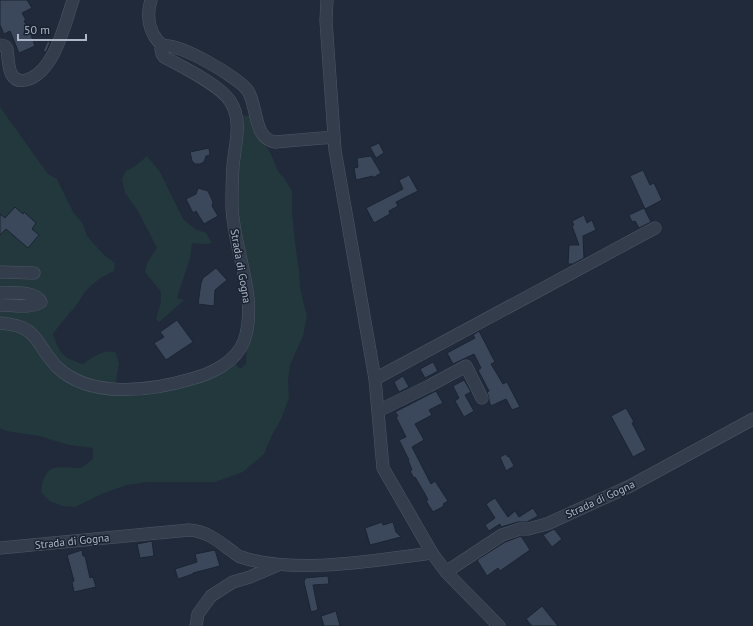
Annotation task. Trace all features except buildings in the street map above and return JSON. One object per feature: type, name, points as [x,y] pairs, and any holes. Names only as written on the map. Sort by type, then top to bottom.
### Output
[{"type":"street","points":[[0,45],[5,46],[7,49],[11,74],[13,77],[20,81],[28,79],[42,70],[47,64],[61,37],[73,0]]},
{"type":"street","name":"Strada di Gogna","points":[[0,323],[18,325],[32,333],[58,367],[72,377],[95,386],[109,388],[146,389],[192,379],[225,364],[234,355],[243,342],[248,327],[248,299],[230,214],[233,165],[237,136],[235,112],[230,100],[223,93],[164,57],[161,49],[163,46],[152,33],[149,24],[149,7],[151,0]]},
{"type":"street","points":[[327,0],[326,21],[334,137],[375,379],[383,468],[432,553],[446,572],[499,626]]},
{"type":"street","points":[[163,46],[166,45],[173,47],[199,57],[241,83],[248,90],[251,97],[259,127],[263,135],[270,141],[275,142],[334,137]]},
{"type":"street","points":[[375,379],[656,228]]},
{"type":"street","points":[[0,272],[34,272]]},
{"type":"street","points":[[0,293],[27,294],[35,296],[40,299],[41,302],[39,304],[31,305],[0,306]]},
{"type":"street","points":[[378,411],[466,366],[482,398]]},
{"type":"street","name":"Strada di Gogna","points":[[446,572],[502,535],[520,529],[528,529],[547,524],[630,486],[753,419]]},
{"type":"street","name":"Strada di Gogna","points":[[0,548],[199,530],[213,537],[240,557],[278,565],[329,564],[432,553]]},
{"type":"street","name":"Strada di Gogna","points":[[196,626],[198,614],[211,596],[233,582],[250,577],[278,565]]},
{"type":"green space","points":[[0,107],[48,174],[57,179],[73,212],[83,224],[87,236],[104,255],[115,263],[114,271],[87,289],[75,307],[53,334],[60,351],[63,354],[71,360],[83,364],[103,352],[116,353],[119,364],[115,387],[192,381],[230,357],[240,369],[246,364],[247,344],[236,227],[241,116],[253,115],[259,136],[270,152],[278,171],[292,191],[292,212],[300,288],[307,317],[303,336],[290,365],[288,381],[289,398],[281,419],[264,454],[243,472],[215,482],[148,482],[127,485],[104,493],[75,507],[62,506],[50,501],[41,492],[45,475],[49,471],[58,467],[81,468],[93,459],[93,448],[69,445],[39,436],[6,431],[0,428]]},
{"type":"green space","points":[[147,156],[160,172],[183,219],[195,229],[206,233],[212,243],[192,243],[190,258],[177,298],[184,300],[159,322],[156,319],[161,302],[161,292],[145,272],[147,263],[157,248],[138,211],[125,193],[122,179],[126,171],[134,167]]}]
